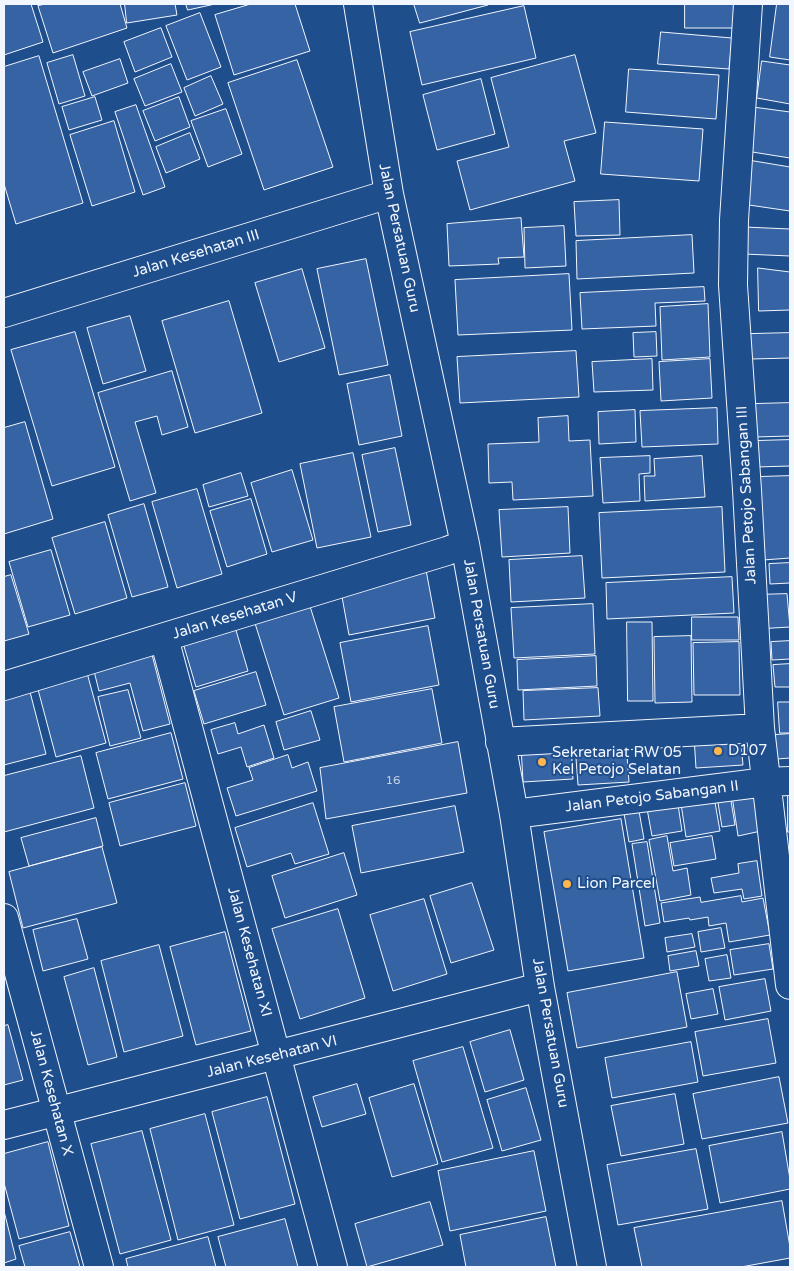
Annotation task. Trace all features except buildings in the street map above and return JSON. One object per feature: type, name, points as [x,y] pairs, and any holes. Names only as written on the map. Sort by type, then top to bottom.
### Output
[{"type":"street","name":"Jalan Persatuan Guru","points":[[358,4],[389,194],[465,544],[514,814],[540,987],[592,1267]]},
{"type":"street","name":"Jalan Petojo Sabangan III","points":[[748,4],[734,220],[733,286],[760,728],[778,782],[790,986]]},
{"type":"street","name":"Jalan Kesehatan III","points":[[4,313],[389,194]]},
{"type":"street","name":"Jalan Kesehatan V","points":[[4,686],[465,544]]},
{"type":"street","name":"Jalan Kesehatan XI","points":[[164,638],[332,1267]]},
{"type":"street","points":[[500,742],[760,728]]},
{"type":"street","name":"Jalan Petojo Sabangan II","points":[[514,814],[778,782]]},
{"type":"street","name":"Jalan Kesehatan X","points":[[4,918],[99,1267]]},
{"type":"street","name":"Jalan Kesehatan VI","points":[[4,1125],[540,987]]},
{"type":"place","name":"D107","points":[[718,751]]},
{"type":"place","name":"Sekretariat RW 05 Kel Petojo Selatan","points":[[542,762]]},
{"type":"place","name":"Lion Parcel","points":[[567,884]]}]
